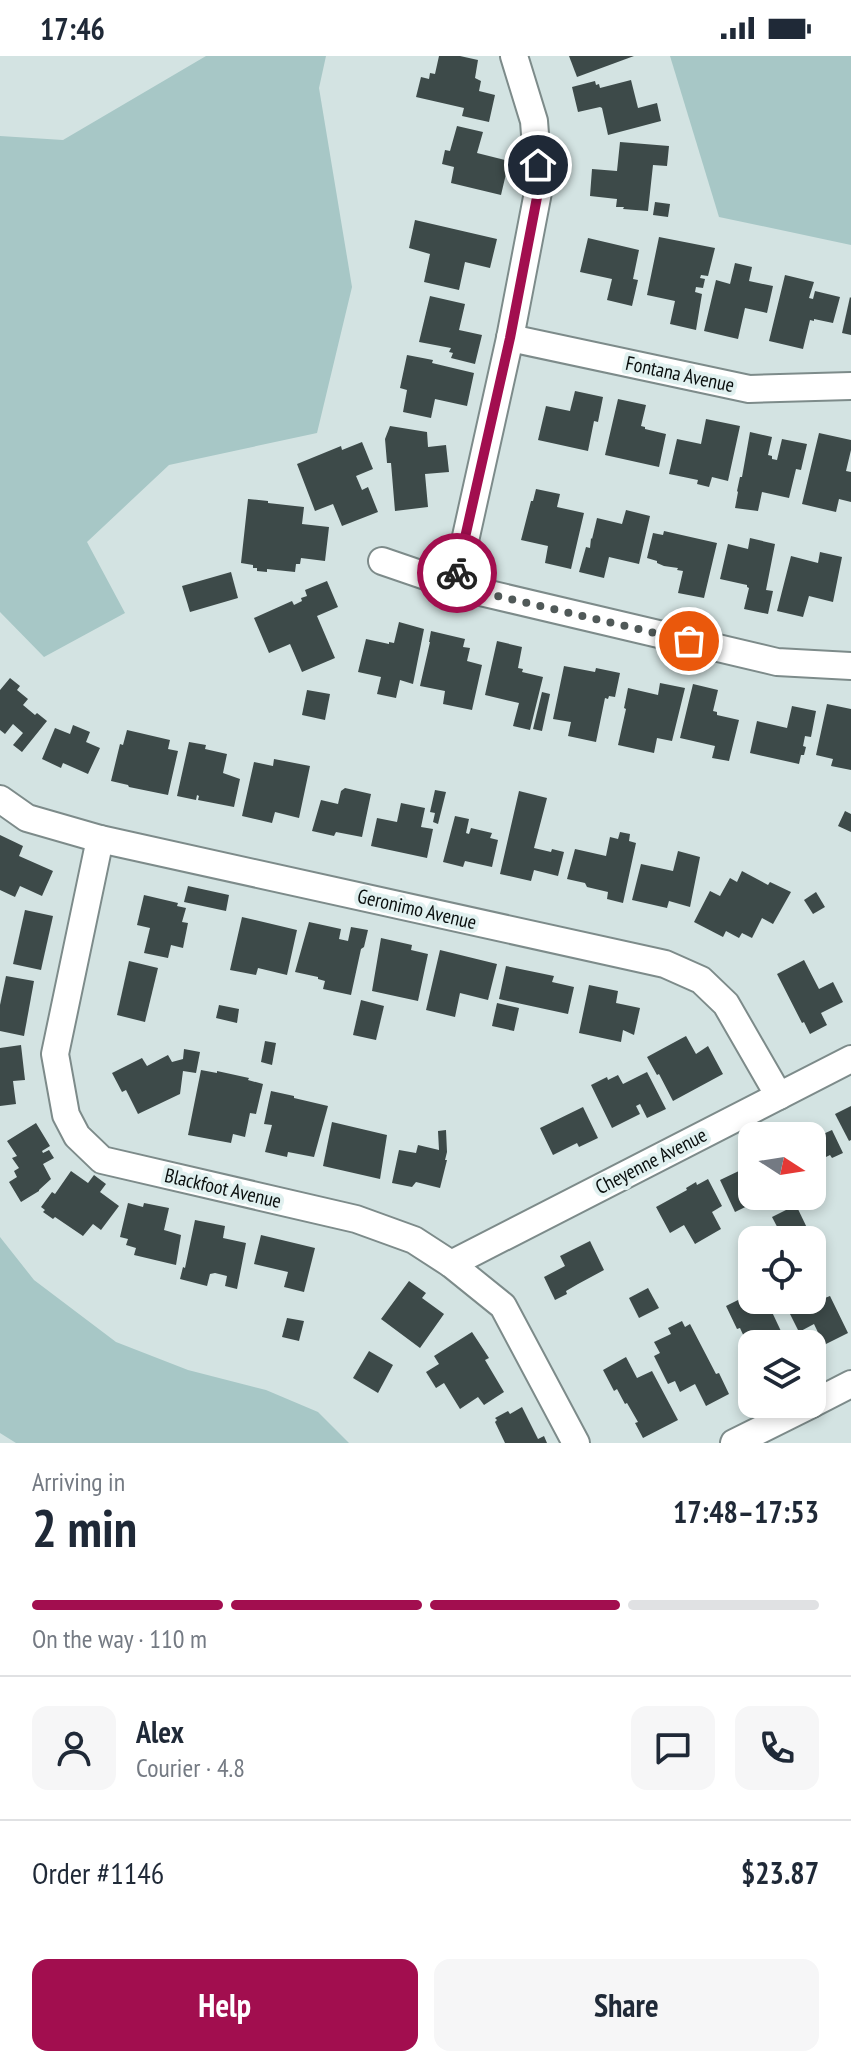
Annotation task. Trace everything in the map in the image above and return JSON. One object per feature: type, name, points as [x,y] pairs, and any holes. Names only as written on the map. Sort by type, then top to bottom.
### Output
[{"type":"street","points":[[455,586],[510,338],[539,187],[534,121],[514,56]]},
{"type":"street","name":"Fontana Avenue","points":[[510,338],[749,389],[851,386]]},
{"type":"street","points":[[382,561],[455,586],[777,662],[851,666]]},
{"type":"street","name":"Geronimo Avenue","points":[[0,799],[27,818],[100,839],[665,964],[701,980],[726,1004],[779,1096]]},
{"type":"street","name":"Blackfoot Avenue","points":[[100,839],[55,1054],[66,1115],[77,1136],[102,1160],[356,1219],[414,1240],[451,1264],[503,1306],[576,1443]]},
{"type":"street","name":"Cheyenne Avenue","points":[[451,1264],[851,1059]]},
{"type":"street","points":[[826,1397],[851,1384]]},
{"type":"street","points":[[734,1443],[784,1418]]},
{"type":"shaded area","points":[[206,56],[326,56],[319,88],[352,287],[317,433],[169,465],[87,542],[125,613],[44,657],[0,612],[0,136],[63,140]]},
{"type":"shaded area","points":[[670,56],[851,56],[851,245],[719,217]]},
{"type":"shaded area","points":[[0,1237],[34,1280],[116,1342],[188,1370],[266,1390],[318,1412],[349,1443],[16,1443],[0,1433]]},
{"type":"building","points":[[439,56],[478,60],[475,78],[481,81],[479,91],[495,95],[489,122],[462,116],[464,108],[416,97],[421,77],[429,79],[430,73],[435,74]]},
{"type":"building","points":[[569,56],[634,56],[577,77]]},
{"type":"building","points":[[631,80],[638,108],[657,103],[661,121],[608,135],[602,108],[578,112],[572,87],[595,81],[600,88]]},
{"type":"building","points":[[457,126],[483,132],[477,153],[509,161],[501,195],[451,183],[454,167],[442,164],[445,150],[450,151]]},
{"type":"building","points":[[620,142],[669,146],[667,166],[653,165],[648,211],[623,209],[616,207],[617,199],[590,196],[592,169],[617,171]]},
{"type":"building","points":[[655,202],[670,204],[668,217],[653,215]]},
{"type":"building","points":[[415,220],[497,239],[490,268],[465,262],[459,290],[424,282],[430,254],[409,248]]},
{"type":"building","points":[[659,237],[715,248],[708,276],[701,275],[700,278],[705,279],[703,288],[696,287],[695,292],[702,294],[696,330],[670,324],[675,301],[647,295]]},
{"type":"building","points":[[588,238],[639,250],[633,279],[638,280],[632,306],[607,300],[612,279],[580,272]]},
{"type":"building","points":[[735,263],[752,267],[749,281],[773,286],[767,313],[745,308],[738,339],[704,331],[716,280],[730,284]]},
{"type":"building","points":[[785,275],[814,282],[809,298],[813,299],[815,291],[840,297],[833,323],[810,320],[803,349],[769,341]]},
{"type":"building","points":[[430,296],[465,304],[459,330],[482,335],[475,364],[451,358],[451,348],[419,342]]},
{"type":"building","points":[[851,298],[851,335],[842,333]]},
{"type":"building","points":[[407,355],[474,373],[467,406],[435,399],[431,418],[403,412],[407,390],[400,388]]},
{"type":"building","points":[[575,391],[603,397],[588,451],[538,440],[546,406],[570,411]]},
{"type":"building","points":[[618,399],[646,405],[641,426],[666,434],[659,467],[605,455]]},
{"type":"building","points":[[706,419],[740,426],[728,481],[712,477],[709,487],[697,484],[698,480],[669,474],[677,439],[701,444]]},
{"type":"building","points":[[390,426],[427,432],[428,447],[446,445],[449,472],[425,474],[428,507],[395,511],[391,463],[387,463],[385,439]]},
{"type":"building","points":[[750,432],[772,437],[768,455],[772,459],[777,460],[782,439],[807,444],[801,470],[796,469],[789,498],[762,492],[758,511],[735,508]]},
{"type":"building","points":[[819,433],[851,440],[846,471],[851,472],[851,502],[839,499],[836,512],[802,504]]},
{"type":"building","points":[[362,442],[373,469],[356,476],[362,490],[368,487],[378,512],[342,526],[333,504],[315,511],[297,464],[341,446],[342,450]]},
{"type":"building","points":[[536,489],[560,494],[557,507],[584,513],[571,569],[545,563],[548,546],[521,540]]},
{"type":"building","points":[[248,499],[304,507],[302,524],[329,527],[325,561],[301,558],[295,572],[257,571],[253,565],[241,563]]},
{"type":"building","points":[[626,510],[650,516],[639,564],[609,557],[604,578],[579,572],[586,547],[590,548],[597,518],[622,524]]},
{"type":"building","points":[[664,531],[717,543],[704,598],[678,593],[683,571],[647,558],[653,533],[663,535]]},
{"type":"building","points":[[750,538],[775,544],[766,590],[773,591],[768,614],[744,609],[747,585],[720,579],[728,544],[748,549]]},
{"type":"building","points":[[820,552],[842,557],[833,602],[809,596],[803,617],[777,611],[791,556],[818,563]]},
{"type":"building","points":[[231,572],[238,598],[190,612],[182,586]]},
{"type":"building","points":[[327,581],[338,607],[317,616],[335,658],[302,672],[290,644],[269,653],[254,618],[292,601],[294,605],[302,601],[301,598],[307,596],[305,590]]},
{"type":"building","points":[[399,622],[424,629],[413,684],[400,680],[396,698],[377,694],[381,677],[358,672],[366,639],[394,643]]},
{"type":"building","points":[[431,631],[465,639],[463,647],[470,648],[467,661],[482,665],[472,710],[443,704],[445,691],[420,686]]},
{"type":"building","points":[[497,641],[522,647],[518,668],[523,669],[522,672],[543,677],[530,730],[513,726],[519,703],[485,695]]},
{"type":"building","points":[[564,666],[620,673],[615,697],[605,698],[596,742],[568,736],[571,722],[553,719]]},
{"type":"building","points":[[10,678],[20,686],[17,690],[28,699],[23,705],[47,721],[22,752],[13,745],[23,733],[13,724],[5,734],[0,730],[0,690]]},
{"type":"building","points":[[660,683],[685,688],[672,741],[657,738],[654,753],[618,745],[628,688],[658,695]]},
{"type":"building","points":[[693,684],[718,690],[713,711],[717,715],[739,720],[729,761],[712,758],[715,746],[680,738]]},
{"type":"building","points":[[307,690],[330,694],[325,720],[302,715]]},
{"type":"building","points":[[542,692],[550,694],[542,731],[533,729]]},
{"type":"building","points":[[827,704],[851,709],[851,770],[831,766],[833,759],[816,755]]},
{"type":"building","points":[[792,706],[816,711],[811,737],[805,736],[803,746],[806,747],[799,764],[750,753],[757,721],[787,728]]},
{"type":"building","points":[[73,725],[90,732],[86,742],[100,748],[88,774],[63,763],[61,768],[42,759],[55,728],[70,734]]},
{"type":"building","points":[[127,730],[170,740],[168,749],[178,751],[168,795],[111,781],[120,744],[123,745]]},
{"type":"building","points":[[189,742],[227,754],[223,773],[240,779],[234,807],[198,800],[197,795],[196,800],[177,796]]},
{"type":"building","points":[[274,759],[310,766],[299,818],[275,812],[272,823],[242,816],[254,762],[273,766]]},
{"type":"building","points":[[345,788],[371,794],[362,837],[312,831],[321,800],[338,804],[341,791]]},
{"type":"building","points":[[435,790],[446,792],[438,824],[433,822],[435,813],[430,812]]},
{"type":"building","points":[[519,791],[547,798],[534,848],[564,852],[558,876],[534,870],[531,881],[500,874]]},
{"type":"building","points":[[401,803],[425,808],[421,827],[433,829],[427,858],[371,846],[377,818],[397,822]]},
{"type":"building","points":[[845,811],[851,814],[851,832],[838,826]]},
{"type":"building","points":[[455,816],[469,819],[466,833],[469,834],[471,828],[492,833],[490,838],[498,840],[492,867],[465,861],[463,867],[443,862]]},
{"type":"building","points":[[620,832],[630,834],[629,841],[636,843],[623,903],[607,899],[608,892],[567,879],[575,849],[606,856],[610,837],[618,839]]},
{"type":"building","points":[[0,835],[23,846],[19,856],[53,871],[42,896],[20,886],[15,897],[0,890]]},
{"type":"building","points":[[678,851],[700,857],[690,907],[669,901],[667,908],[632,900],[641,864],[673,871]]},
{"type":"building","points":[[742,871],[768,885],[770,882],[791,892],[773,924],[762,918],[752,938],[742,933],[739,938],[726,931],[723,937],[694,922],[710,891],[720,896],[730,878],[737,882]]},
{"type":"building","points":[[188,886],[229,895],[226,911],[184,902]]},
{"type":"building","points":[[816,892],[825,907],[813,914],[804,900]]},
{"type":"building","points":[[144,895],[178,903],[177,906],[186,908],[182,922],[188,923],[183,948],[171,945],[168,958],[144,953],[150,928],[137,925]]},
{"type":"building","points":[[25,910],[53,916],[41,970],[13,964]]},
{"type":"building","points":[[242,917],[297,930],[287,975],[258,968],[256,975],[230,970]]},
{"type":"building","points":[[309,922],[341,929],[339,939],[348,941],[351,927],[368,930],[351,995],[323,989],[325,981],[295,972]]},
{"type":"building","points":[[381,938],[412,945],[411,950],[428,954],[418,1001],[372,991]]},
{"type":"building","points":[[440,950],[497,964],[488,1000],[460,993],[455,1017],[426,1010]]},
{"type":"building","points":[[804,960],[819,989],[833,982],[843,1002],[821,1013],[827,1025],[810,1034],[777,974]]},
{"type":"building","points":[[129,961],[158,968],[145,1022],[117,1015]]},
{"type":"building","points":[[506,966],[554,976],[552,982],[574,987],[568,1014],[499,999]]},
{"type":"building","points":[[6,976],[34,981],[24,1036],[0,1031],[0,1005]]},
{"type":"building","points":[[589,985],[618,991],[616,1003],[640,1008],[634,1035],[623,1030],[621,1042],[579,1033]]},
{"type":"building","points":[[361,1000],[384,1006],[376,1040],[353,1035]]},
{"type":"building","points":[[497,1003],[519,1008],[514,1031],[492,1026]]},
{"type":"building","points":[[219,1005],[239,1009],[237,1023],[216,1018]]},
{"type":"building","points":[[686,1036],[696,1054],[708,1046],[723,1074],[673,1101],[647,1057]]},
{"type":"building","points":[[265,1041],[276,1043],[272,1065],[261,1062]]},
{"type":"building","points":[[21,1045],[25,1080],[13,1081],[16,1104],[0,1106],[0,1048]]},
{"type":"building","points":[[184,1049],[200,1052],[196,1073],[183,1071],[180,1094],[138,1114],[126,1090],[122,1092],[112,1073],[142,1058],[147,1066],[168,1055],[172,1062],[183,1059]]},
{"type":"building","points":[[201,1070],[249,1078],[263,1084],[256,1114],[250,1113],[245,1137],[233,1134],[231,1143],[188,1135]]},
{"type":"building","points":[[647,1072],[666,1109],[647,1118],[640,1104],[636,1106],[640,1114],[612,1128],[591,1085],[618,1075],[623,1084]]},
{"type":"building","points":[[271,1091],[328,1106],[314,1157],[288,1152],[287,1157],[265,1152],[272,1125],[264,1124]]},
{"type":"building","points":[[851,1106],[851,1140],[849,1141],[835,1114]]},
{"type":"building","points":[[583,1107],[598,1138],[579,1147],[577,1143],[553,1155],[540,1128]]},
{"type":"building","points":[[332,1122],[387,1135],[380,1179],[323,1166]]},
{"type":"building","points":[[36,1123],[50,1146],[43,1153],[49,1150],[54,1158],[43,1164],[51,1179],[21,1202],[9,1182],[17,1177],[14,1171],[19,1168],[12,1158],[17,1156],[7,1141]]},
{"type":"building","points":[[446,1130],[447,1160],[440,1188],[416,1182],[412,1187],[392,1183],[399,1150],[416,1153],[418,1145],[439,1150],[438,1131]]},
{"type":"building","points":[[832,1130],[843,1153],[826,1157],[826,1133]]},
{"type":"building","points":[[71,1171],[88,1183],[94,1175],[106,1184],[100,1192],[119,1206],[101,1230],[93,1224],[83,1236],[43,1212],[45,1210],[41,1207],[52,1192],[55,1194]]},
{"type":"building","points":[[738,1171],[739,1210],[735,1212],[720,1180]]},
{"type":"building","points":[[708,1179],[722,1206],[712,1212],[721,1229],[695,1244],[684,1225],[670,1233],[656,1207],[696,1182],[697,1185]]},
{"type":"building","points":[[128,1203],[169,1208],[164,1230],[181,1235],[176,1265],[134,1255],[136,1248],[126,1245],[128,1239],[120,1237]]},
{"type":"building","points":[[786,1210],[798,1210],[806,1226],[777,1226],[772,1217]]},
{"type":"building","points":[[195,1220],[225,1226],[223,1238],[246,1243],[237,1289],[225,1286],[227,1276],[215,1273],[210,1274],[207,1286],[180,1279]]},
{"type":"building","points":[[261,1235],[315,1248],[304,1292],[284,1287],[288,1272],[254,1264]]},
{"type":"building","points":[[590,1241],[604,1270],[555,1300],[544,1277],[565,1266],[560,1256]]},
{"type":"building","points":[[409,1281],[426,1293],[422,1298],[444,1314],[420,1348],[381,1319]]},
{"type":"building","points":[[648,1288],[659,1308],[639,1318],[629,1298]]},
{"type":"building","points":[[830,1296],[848,1333],[826,1344],[826,1330],[817,1330],[814,1324],[798,1330],[790,1314],[826,1314],[826,1298]]},
{"type":"building","points":[[738,1300],[738,1314],[773,1314],[780,1330],[737,1329],[726,1306]]},
{"type":"building","points":[[287,1318],[304,1321],[299,1341],[282,1337]]},
{"type":"building","points":[[682,1321],[685,1327],[690,1324],[729,1394],[706,1406],[695,1384],[680,1392],[675,1381],[668,1384],[654,1356],[660,1353],[654,1342],[671,1334],[668,1328]]},
{"type":"building","points":[[472,1332],[489,1358],[485,1360],[504,1392],[484,1405],[478,1397],[460,1409],[444,1383],[436,1388],[426,1372],[439,1364],[434,1356]]},
{"type":"building","points":[[369,1351],[393,1365],[378,1393],[353,1378]]},
{"type":"building","points":[[626,1357],[637,1378],[652,1371],[678,1420],[643,1438],[627,1403],[617,1389],[614,1391],[603,1370]]},
{"type":"building","points":[[522,1407],[538,1439],[544,1436],[547,1443],[505,1443],[495,1418]]},
{"type":"way so far","points":[[457,573],[455,586],[689,641]]},
{"type":"route","points":[[457,573],[510,338],[539,187],[538,165]]}]
